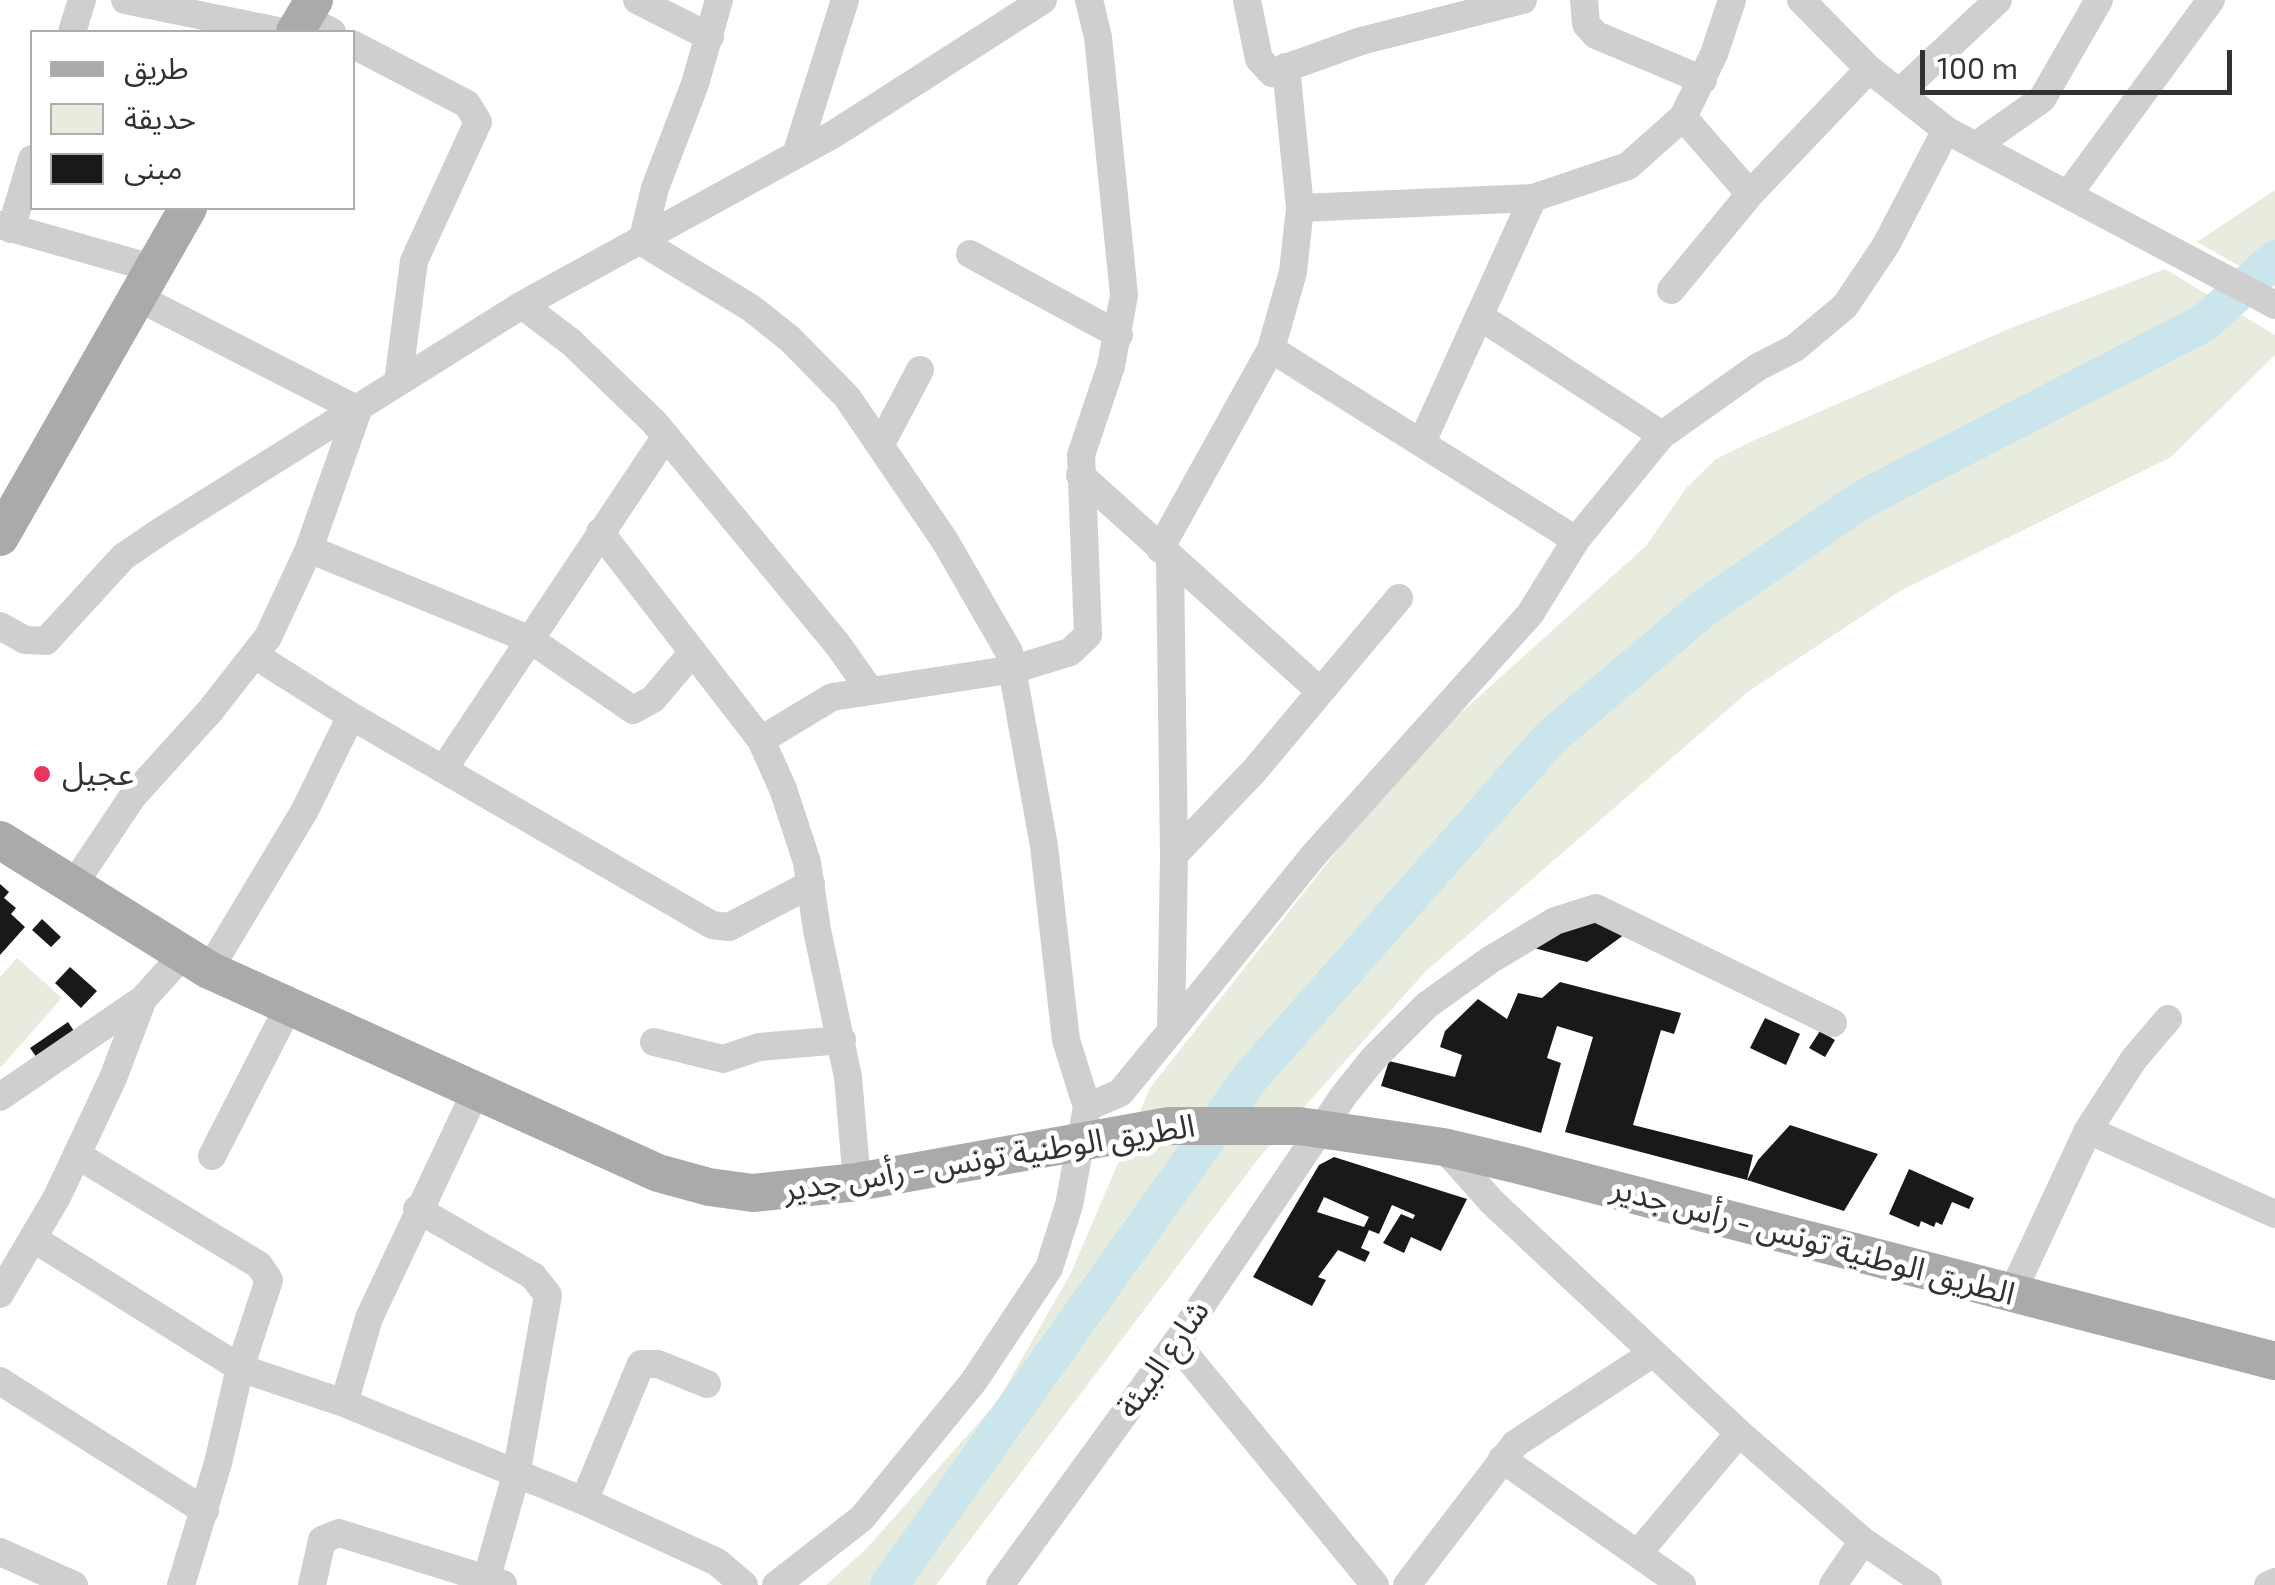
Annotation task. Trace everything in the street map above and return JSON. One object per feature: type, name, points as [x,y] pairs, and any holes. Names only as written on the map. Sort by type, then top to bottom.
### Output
[{"type":"main road","points":[[0,537],[187,210]]},
{"type":"main road","name":"الطريق الوطنية تونس - رأس جدير","points":[[0,820],[60,880]]},
{"type":"main road","name":"الطريق الوطنية تونس - رأس جدير","points":[[0,840],[196,963],[658,1173],[709,1187],[753,1192],[857,1182],[1082,1123],[1132,1131],[1248,1123],[1310,1128],[1442,1147],[2275,1361]]},
{"type":"street","points":[[73,30],[82,0]]},
{"type":"street","points":[[129,0],[306,23]]},
{"type":"street","points":[[638,0],[710,37]]},
{"type":"street","points":[[642,242],[655,188],[710,37],[719,0]]},
{"type":"street","points":[[796,155],[846,0]]},
{"type":"street","points":[[0,626],[26,640],[46,641],[124,557],[522,305],[796,155],[1042,0]]},
{"type":"street","points":[[761,740],[832,697],[1016,669],[1070,652],[1088,635],[1080,476],[1086,430],[1119,335],[1122,268],[1098,37],[1088,0]]},
{"type":"street","points":[[1247,0],[1264,67],[1272,72],[1361,41],[1523,0]]},
{"type":"street","points":[[1584,0],[1586,24],[1596,35],[1703,80]]},
{"type":"street","points":[[1300,208],[1533,198],[1628,166],[1683,117],[1703,80],[1732,0]]},
{"type":"street","points":[[1801,0],[1869,69],[1946,130],[2275,306]]},
{"type":"street","points":[[1898,92],[1998,0]]},
{"type":"street","points":[[1978,144],[2042,98],[2099,0]]},
{"type":"street","points":[[2069,193],[2211,0]]},
{"type":"street","points":[[355,46],[467,104],[478,122],[414,261],[398,382]]},
{"type":"street","points":[[1171,1031],[1174,855],[1165,555],[1271,349],[1293,272],[1300,208],[1286,67]]},
{"type":"street","points":[[1670,290],[1750,194],[1869,69]]},
{"type":"street","points":[[1683,117],[1750,194]]},
{"type":"street","points":[[1082,1123],[1120,1092],[1313,856],[1530,614],[1576,540],[1662,435],[1758,368],[1795,348],[1845,306],[1886,245],[1946,130]]},
{"type":"street","points":[[30,164],[6,227],[143,282],[358,410]]},
{"type":"street","points":[[1422,442],[1533,198]]},
{"type":"street","points":[[642,242],[718,286],[790,338],[848,397],[954,556],[1016,669],[1052,902],[1066,1040],[1082,1123],[1069,1205],[1049,1268],[974,1382],[862,1518],[776,1585]]},
{"type":"street","points":[[970,254],[1119,335]]},
{"type":"street","points":[[522,305],[571,342],[666,436],[838,645],[869,689]]},
{"type":"street","points":[[1480,316],[1662,435]]},
{"type":"street","points":[[1271,349],[1576,540]]},
{"type":"street","points":[[881,444],[920,370]]},
{"type":"street","points":[[60,880],[256,656],[309,549],[358,410]]},
{"type":"street","points":[[445,767],[666,436]]},
{"type":"street","points":[[1080,476],[1320,691]]},
{"type":"street","points":[[600,532],[761,740],[796,824],[842,1040],[854,1118],[857,1182]]},
{"type":"street","points":[[309,549],[531,640],[633,710],[653,699],[692,653]]},
{"type":"street","points":[[1174,855],[1220,809],[1399,598]]},
{"type":"street","points":[[256,656],[351,716],[721,928],[811,884]]},
{"type":"street","points":[[0,1096],[196,963],[305,810],[351,716]]},
{"type":"street","name":"شارع البيئة","points":[[1002,1584],[1176,1343],[1310,1128],[1426,1005],[1490,960],[1576,912],[1596,908],[1832,1023]]},
{"type":"street","points":[[0,1294],[34,1239],[77,1155],[143,999]]},
{"type":"street","points":[[212,1156],[289,1006]]},
{"type":"street","points":[[2012,1293],[2088,1130],[2134,1059],[2168,1019]]},
{"type":"street","points":[[654,1042],[723,1059],[759,1047],[842,1040]]},
{"type":"street","points":[[344,1404],[369,1318],[475,1093]]},
{"type":"street","points":[[2088,1130],[2275,1214]]},
{"type":"street","points":[[1442,1147],[1492,1202],[1739,1434],[1862,1541],[1928,1585]]},
{"type":"street","points":[[77,1155],[267,1274],[266,1290],[240,1368],[205,1511],[181,1585]]},
{"type":"street","points":[[312,1585],[322,1540],[339,1533],[496,1581],[547,1307],[544,1285],[418,1209]]},
{"type":"street","points":[[34,1239],[240,1368],[344,1404],[584,1501],[717,1562],[744,1585]]},
{"type":"street","points":[[1176,1343],[1375,1585]]},
{"type":"street","points":[[1407,1585],[1502,1459],[1532,1430],[1613,1382],[1652,1353]]},
{"type":"street","points":[[584,1501],[641,1364],[649,1361],[707,1384]]},
{"type":"street","points":[[0,1380],[205,1511]]},
{"type":"street","points":[[1640,1552],[1739,1434]]},
{"type":"street","points":[[1502,1459],[1682,1585]]},
{"type":"street","points":[[1833,1585],[1862,1541]]},
{"type":"street","points":[[0,1552],[74,1585]]},
{"type":"green space","points":[[2275,190],[2275,286],[2197,242]]},
{"type":"green space","points":[[2165,269],[2275,335],[2275,355],[2171,457],[1900,591],[1749,691],[1425,972],[1262,1154],[936,1585],[826,1585],[866,1549],[997,1402],[1071,1273],[1150,1088],[1358,824],[1443,729],[1646,546],[1686,488],[1716,459],[1755,440],[2006,330]]},
{"type":"green space","points":[[17,958],[62,998],[0,1068],[0,977]]},
{"type":"building","points":[[0,884],[9,892],[4,898],[16,908],[11,914],[25,927],[0,955]]},
{"type":"building","points":[[42,919],[61,937],[51,947],[32,930]]},
{"type":"building","points":[[1594,919],[1625,934],[1587,962],[1534,948],[1555,932]]},
{"type":"building","points":[[70,967],[97,991],[81,1008],[55,983]]},
{"type":"building","points":[[1560,982],[1681,1013],[1674,1034],[1661,1030],[1633,1125],[1753,1155],[1747,1180],[1565,1132],[1593,1037],[1557,1026],[1547,1058],[1561,1063],[1541,1133],[1381,1086],[1389,1061],[1455,1077],[1462,1055],[1440,1047],[1445,1031],[1478,999],[1507,1019],[1518,993],[1542,998]]},
{"type":"building","points":[[1765,1018],[1800,1034],[1786,1065],[1750,1048]]},
{"type":"building","points":[[68,1022],[74,1031],[37,1058],[30,1048]]},
{"type":"building","points":[[1820,1031],[1835,1040],[1825,1057],[1809,1048]]},
{"type":"building","points":[[1790,1125],[1878,1154],[1844,1211],[1747,1180],[1758,1160]]},
{"type":"building","points":[[1334,1157],[1467,1199],[1441,1251],[1411,1237],[1404,1253],[1383,1243],[1401,1214],[1413,1219],[1415,1215],[1392,1205],[1379,1234],[1369,1230],[1361,1248],[1370,1252],[1365,1262],[1338,1250],[1318,1277],[1326,1280],[1312,1306],[1253,1277],[1319,1165]],"holes":[[[1324,1197],[1369,1217],[1364,1227],[1317,1212]]]},
{"type":"building","points":[[1909,1169],[1974,1198],[1969,1209],[1952,1202],[1942,1225],[1936,1222],[1934,1227],[1921,1221],[1919,1227],[1889,1214]]},
{"type":"waterway","points":[[889,1585],[1250,1078],[1551,737],[1704,608],[1863,499],[2204,323],[2275,259]]},
{"type":"place","name":"عجيل","points":[[42,774]]}]
